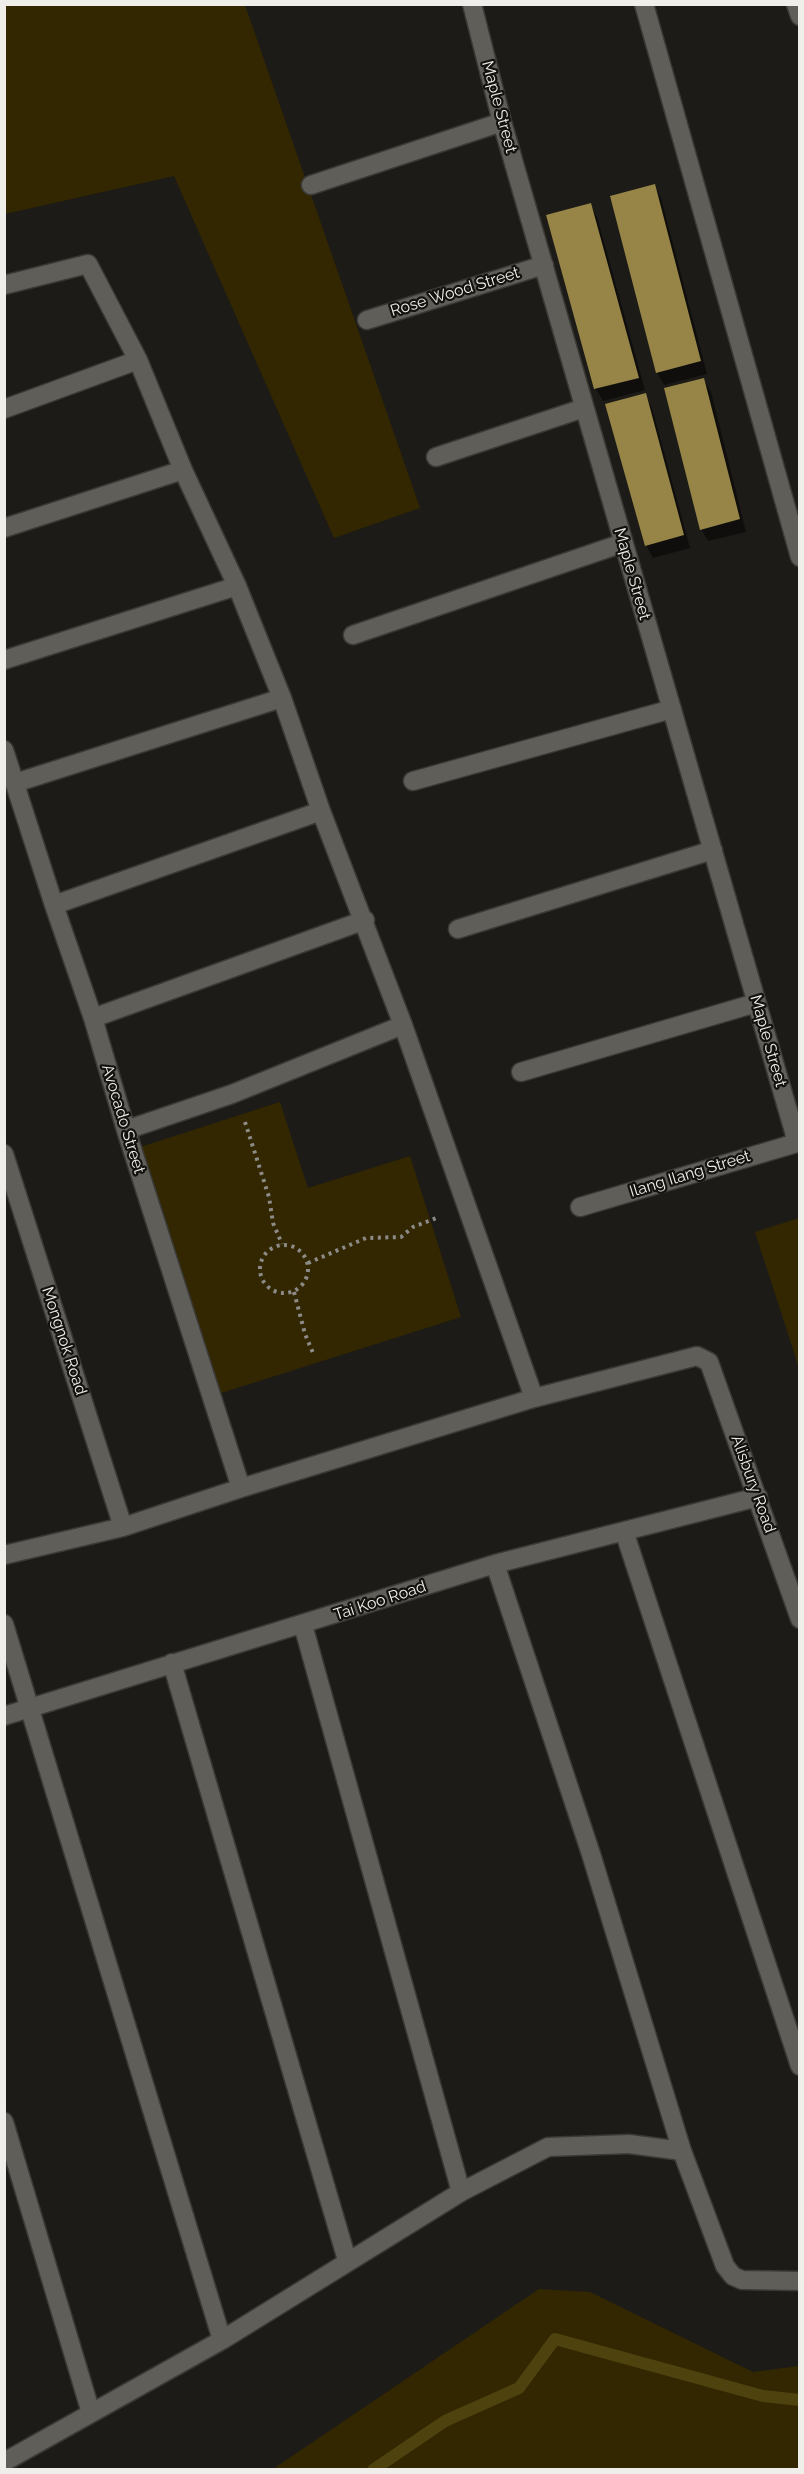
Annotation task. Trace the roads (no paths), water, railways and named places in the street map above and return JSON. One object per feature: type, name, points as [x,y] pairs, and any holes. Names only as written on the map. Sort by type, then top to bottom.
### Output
[{"type":"street","name":"Maple Street","points":[[472,4],[502,122],[798,1142]]},
{"type":"street","points":[[644,4],[800,557]]},
{"type":"street","points":[[311,185],[502,122]]},
{"type":"street","points":[[4,285],[88,264],[138,360],[183,470],[237,586],[282,698],[321,811],[404,1025],[534,1398],[241,1488],[123,1527],[4,1555]]},
{"type":"street","name":"Rose Wood Street","points":[[367,320],[543,265]]},
{"type":"street","points":[[4,409],[138,360]]},
{"type":"street","points":[[436,457],[584,408]]},
{"type":"street","points":[[4,528],[183,470]]},
{"type":"street","points":[[353,635],[623,543]]},
{"type":"street","points":[[4,660],[237,586]]},
{"type":"street","points":[[15,783],[282,698]]},
{"type":"street","points":[[413,781],[672,709]]},
{"type":"street","name":"Avocado Street","points":[[4,750],[93,1018],[126,1130],[241,1488]]},
{"type":"street","points":[[54,905],[321,811]]},
{"type":"street","points":[[458,929],[712,850]]},
{"type":"street","points":[[93,1018],[365,920]]},
{"type":"street","points":[[521,1072],[756,1003]]},
{"type":"street","points":[[126,1130],[232,1095],[404,1025]]},
{"type":"street","name":"Ilang Ilang Street","points":[[580,1207],[798,1142]]},
{"type":"street","name":"Mongnok Road","points":[[4,1154],[123,1527]]},
{"type":"street","name":"Alisbury Road","points":[[534,1398],[697,1356],[709,1362],[800,1619]]},
{"type":"street","name":"Tai Koo Road","points":[[4,1716],[495,1564],[758,1497]]},
{"type":"street","points":[[624,1531],[800,2066]]},
{"type":"street","points":[[495,1564],[594,1865],[682,2151],[725,2266],[733,2276],[742,2280],[800,2281]]},
{"type":"street","points":[[4,1624],[32,1708],[222,2340]]},
{"type":"street","points":[[303,1625],[461,2192]]},
{"type":"street","points":[[172,1663],[347,2260]]},
{"type":"street","points":[[4,2122],[91,2413]]},
{"type":"street","points":[[4,2462],[222,2340],[347,2260],[461,2192],[548,2147],[629,2144],[682,2151]]},
{"type":"waterway","points":[[373,2470],[445,2421],[519,2388],[555,2339],[763,2396],[800,2400]]}]
